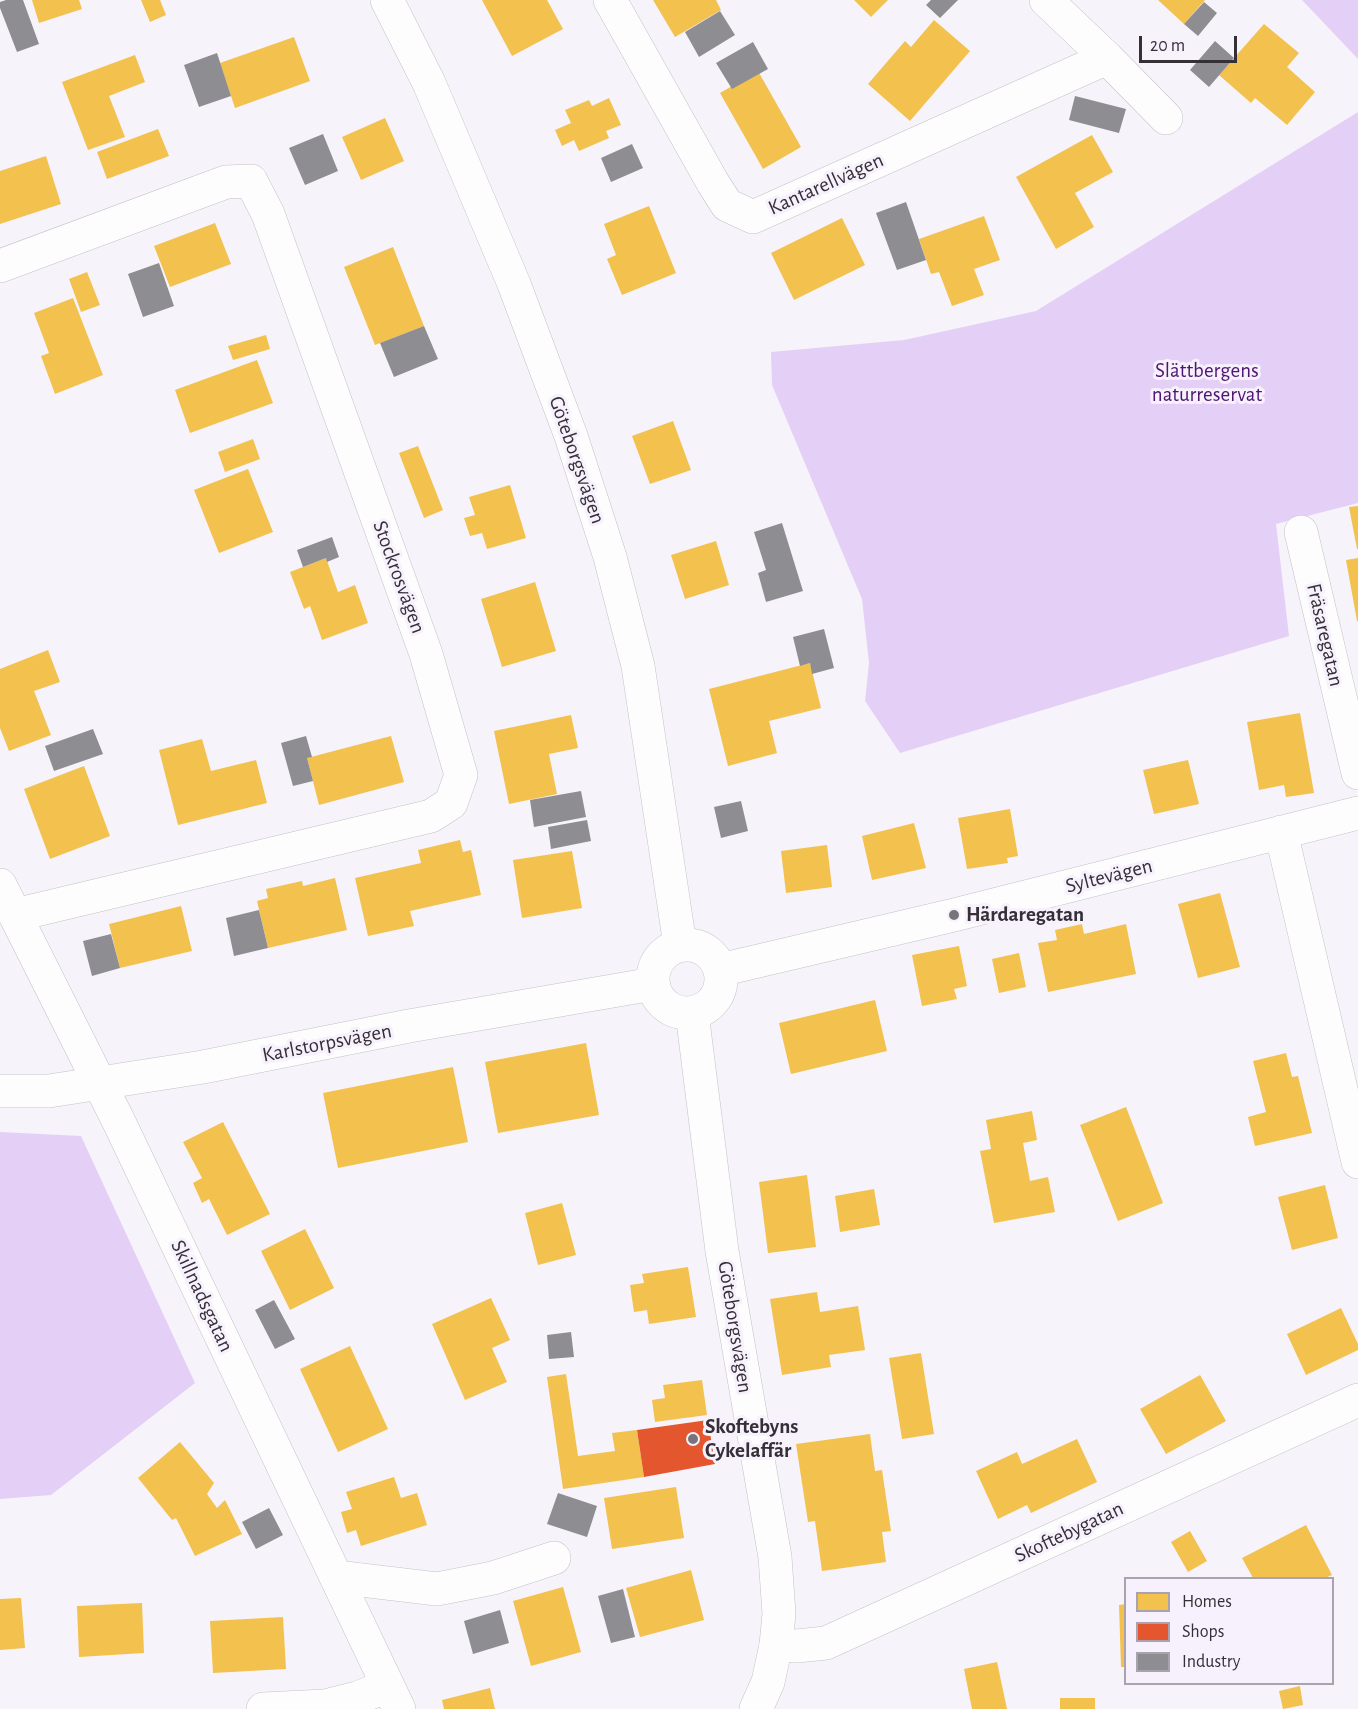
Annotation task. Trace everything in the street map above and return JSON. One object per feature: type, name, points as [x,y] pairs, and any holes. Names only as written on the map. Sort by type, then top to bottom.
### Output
[{"type":"street","name":"Göteborgsvägen","points":[[387,0],[429,83],[514,284],[571,435],[610,557],[638,666],[680,945]]},
{"type":"street","name":"Kantarellvägen","points":[[610,0],[727,205],[753,217],[1107,58]]},
{"type":"street","points":[[1046,0],[1166,118]]},
{"type":"street","name":"Stockrosvägen","points":[[0,266],[226,182],[251,181],[268,214],[426,654],[461,776],[451,803],[431,816],[15,915]]},
{"type":"street","name":"Fräsaregatan","points":[[1301,532],[1358,772]]},
{"type":"street","name":"Syltevägen","points":[[720,970],[954,915],[1358,813]]},
{"type":"street","points":[[1281,832],[1358,1162]]},
{"type":"street","name":"Skillnadsgatan","points":[[0,885],[100,1082],[394,1697]]},
{"type":"street","points":[[680,945],[692,945],[708,951],[716,960],[720,970],[722,978],[718,994],[708,1007],[692,1013],[683,1013],[667,1007],[656,993],[653,984],[654,971],[659,959],[668,950],[680,945]]},
{"type":"street","name":"Karlstorpsvägen","points":[[0,1091],[49,1091],[203,1067],[409,1026],[653,984]]},
{"type":"street","name":"Göteborgsvägen","points":[[692,1013],[722,1251],[775,1557],[779,1614],[776,1645],[768,1682],[756,1709]]},
{"type":"street","name":"Skoftebygatan","points":[[776,1645],[797,1646],[826,1642],[1358,1400]]},
{"type":"street","points":[[336,1577],[437,1589],[493,1578],[554,1558]]},
{"type":"street","points":[[263,1709],[326,1706],[357,1698],[394,1697]]},
{"type":"green space","points":[[1302,0],[1358,0],[1358,59]]},
{"type":"green space","name":"Slättbergens naturreservat","points":[[1358,112],[1358,503],[1276,524],[1289,636],[900,753],[865,701],[869,663],[862,599],[772,385],[771,352],[904,340],[1036,311]]},
{"type":"green space","points":[[0,1132],[81,1136],[195,1383],[51,1495],[0,1499]]},
{"type":"building: Homes","points":[[32,0],[79,0],[82,9],[39,23]]},
{"type":"building: Homes","points":[[141,0],[160,0],[166,15],[150,22]]},
{"type":"building: Homes","points":[[482,0],[547,0],[563,29],[512,56]]},
{"type":"building: Homes","points":[[653,0],[716,0],[721,10],[675,37]]},
{"type":"building: Homes","points":[[854,0],[888,0],[871,17]]},
{"type":"building: Homes","points":[[1158,0],[1205,0],[1184,24]]},
{"type":"building: Homes","points":[[934,20],[970,51],[910,121],[868,84],[905,41],[911,47]]},
{"type":"building: Homes","points":[[1264,24],[1299,53],[1287,67],[1315,92],[1287,125],[1255,98],[1251,103],[1219,75]]},
{"type":"building: Homes","points":[[294,37],[310,81],[235,108],[220,63]]},
{"type":"building: Homes","points":[[135,55],[145,82],[109,96],[125,137],[88,150],[62,82]]},
{"type":"building: Homes","points":[[758,71],[801,147],[763,169],[720,93]]},
{"type":"building: Homes","points":[[609,98],[621,125],[606,131],[609,138],[579,151],[574,140],[562,146],[555,130],[571,123],[565,110],[589,100],[592,106]]},
{"type":"building: Homes","points":[[385,118],[404,161],[361,180],[342,137]]},
{"type":"building: Homes","points":[[158,129],[169,156],[107,179],[97,152]]},
{"type":"building: Homes","points":[[1092,135],[1113,172],[1075,193],[1094,227],[1056,249],[1016,177]]},
{"type":"building: Homes","points":[[46,156],[61,204],[0,224],[0,171]]},
{"type":"building: Homes","points":[[649,206],[676,273],[622,295],[607,259],[616,255],[604,224]]},
{"type":"building: Homes","points":[[984,216],[1000,260],[974,269],[984,295],[952,306],[939,272],[931,274],[919,239]]},
{"type":"building: Homes","points":[[842,218],[865,265],[794,300],[771,253]]},
{"type":"building: Homes","points":[[215,223],[231,264],[170,287],[154,246]]},
{"type":"building: Homes","points":[[393,247],[424,326],[375,345],[344,267]]},
{"type":"building: Homes","points":[[87,272],[100,305],[81,312],[69,279]]},
{"type":"building: Homes","points":[[73,298],[103,375],[55,394],[41,356],[49,353],[34,313]]},
{"type":"building: Homes","points":[[266,335],[270,349],[233,360],[228,346]]},
{"type":"building: Homes","points":[[257,360],[273,403],[190,433],[175,390]]},
{"type":"building: Homes","points":[[673,421],[691,470],[650,484],[632,436]]},
{"type":"building: Homes","points":[[253,439],[260,459],[225,472],[218,452]]},
{"type":"building: Homes","points":[[418,446],[443,510],[424,518],[399,453]]},
{"type":"building: Homes","points":[[248,469],[273,532],[219,553],[194,490]]},
{"type":"building: Homes","points":[[510,485],[526,538],[487,549],[482,533],[470,536],[464,518],[475,515],[469,497]]},
{"type":"building: Homes","points":[[1358,506],[1358,549],[1357,549],[1349,507]]},
{"type":"building: Homes","points":[[716,541],[729,585],[685,599],[671,555]]},
{"type":"building: Homes","points":[[326,558],[338,592],[355,585],[368,623],[322,640],[310,606],[304,609],[290,572]]},
{"type":"building: Homes","points":[[1358,558],[1358,621],[1357,621],[1346,560]]},
{"type":"building: Homes","points":[[535,582],[556,651],[502,667],[481,599]]},
{"type":"building: Homes","points":[[48,650],[60,682],[34,691],[51,735],[9,751],[0,728],[0,669]]},
{"type":"building: Homes","points":[[810,663],[821,708],[769,721],[777,753],[728,766],[709,689]]},
{"type":"building: Homes","points":[[1300,713],[1314,793],[1286,797],[1284,785],[1259,790],[1247,722]]},
{"type":"building: Homes","points":[[571,715],[578,748],[549,754],[557,794],[509,804],[494,731]]},
{"type":"building: Homes","points":[[391,736],[404,782],[319,805],[307,758]]},
{"type":"building: Homes","points":[[202,739],[211,771],[256,760],[267,803],[178,825],[159,750]]},
{"type":"building: Homes","points":[[1188,760],[1199,804],[1154,814],[1143,770]]},
{"type":"building: Homes","points":[[84,766],[110,836],[50,859],[24,789]]},
{"type":"building: Homes","points":[[1010,809],[1018,856],[1007,858],[1008,863],[967,869],[958,818]]},
{"type":"building: Homes","points":[[914,823],[926,868],[872,880],[862,836]]},
{"type":"building: Homes","points":[[460,840],[463,852],[471,850],[481,895],[410,911],[414,926],[368,936],[355,878],[421,863],[418,850]]},
{"type":"building: Homes","points":[[827,845],[832,887],[786,893],[781,851]]},
{"type":"building: Homes","points":[[572,851],[582,908],[522,918],[513,860]]},
{"type":"building: Homes","points":[[335,878],[347,930],[268,948],[257,901],[268,898],[266,889],[302,881],[303,886]]},
{"type":"building: Homes","points":[[1220,893],[1240,967],[1198,978],[1178,904]]},
{"type":"building: Homes","points":[[181,906],[192,951],[120,968],[109,924]]},
{"type":"building: Homes","points":[[1082,924],[1084,934],[1126,924],[1136,974],[1048,992],[1038,943],[1057,940],[1055,930]]},
{"type":"building: Homes","points":[[959,946],[967,986],[954,989],[957,999],[922,1006],[912,955]]},
{"type":"building: Homes","points":[[1019,953],[1026,987],[999,993],[992,959]]},
{"type":"building: Homes","points":[[875,1000],[887,1051],[791,1074],[779,1023]]},
{"type":"building: Homes","points":[[586,1043],[599,1115],[498,1133],[485,1062]]},
{"type":"building: Homes","points":[[1286,1053],[1292,1077],[1298,1076],[1312,1133],[1255,1146],[1248,1117],[1266,1112],[1253,1061]]},
{"type":"building: Homes","points":[[453,1067],[468,1142],[338,1168],[323,1093]]},
{"type":"building: Homes","points":[[1126,1107],[1163,1203],[1118,1221],[1080,1125]]},
{"type":"building: Homes","points":[[1032,1111],[1037,1140],[1023,1143],[1030,1181],[1048,1177],[1055,1212],[994,1223],[980,1151],[991,1149],[986,1120]]},
{"type":"building: Homes","points":[[223,1122],[270,1214],[227,1235],[209,1199],[202,1203],[193,1183],[202,1178],[183,1142]]},
{"type":"building: Homes","points":[[807,1175],[816,1247],[768,1253],[759,1182]]},
{"type":"building: Homes","points":[[1325,1185],[1338,1238],[1292,1250],[1278,1197]]},
{"type":"building: Homes","points":[[874,1189],[880,1225],[840,1232],[835,1196]]},
{"type":"building: Homes","points":[[562,1203],[576,1255],[538,1265],[525,1213]]},
{"type":"building: Homes","points":[[305,1229],[334,1288],[290,1310],[261,1251]]},
{"type":"building: Homes","points":[[688,1267],[696,1317],[649,1324],[647,1310],[634,1312],[630,1285],[644,1283],[642,1274]]},
{"type":"building: Homes","points":[[817,1292],[820,1312],[858,1306],[865,1350],[829,1355],[831,1367],[782,1375],[770,1299]]},
{"type":"building: Homes","points":[[491,1298],[510,1340],[492,1348],[507,1382],[465,1400],[432,1324]]},
{"type":"building: Homes","points":[[1341,1308],[1358,1344],[1358,1350],[1306,1375],[1287,1334]]},
{"type":"building: Homes","points":[[350,1346],[388,1429],[338,1452],[300,1369]]},
{"type":"building: Homes","points":[[921,1353],[934,1434],[902,1439],[889,1358]]},
{"type":"building: Homes","points":[[566,1374],[578,1456],[615,1451],[612,1433],[637,1430],[644,1477],[563,1489],[547,1377]]},
{"type":"building: Homes","points":[[1200,1375],[1226,1421],[1166,1454],[1140,1409]]},
{"type":"building: Homes","points":[[702,1380],[707,1415],[655,1422],[652,1400],[665,1398],[663,1385]]},
{"type":"building: Homes","points":[[870,1434],[875,1471],[882,1470],[891,1531],[882,1532],[886,1562],[822,1571],[815,1521],[808,1522],[796,1444]]},
{"type":"building: Homes","points":[[1077,1439],[1097,1482],[1031,1513],[1027,1505],[998,1519],[976,1471],[1017,1452],[1022,1464]]},
{"type":"building: Homes","points":[[180,1442],[214,1483],[207,1494],[217,1508],[225,1500],[242,1534],[195,1556],[176,1518],[172,1520],[138,1478]]},
{"type":"building: Homes","points":[[394,1477],[401,1498],[417,1493],[427,1525],[361,1546],[356,1530],[347,1533],[341,1512],[352,1509],[346,1492]]},
{"type":"building: Homes","points":[[676,1487],[684,1538],[612,1549],[604,1498]]},
{"type":"building: Homes","points":[[1306,1525],[1332,1575],[1327,1577],[1252,1577],[1242,1558]]},
{"type":"building: Homes","points":[[1190,1531],[1207,1561],[1188,1572],[1171,1542]]},
{"type":"building: Homes","points":[[691,1570],[704,1620],[640,1637],[626,1588]]},
{"type":"building: Homes","points":[[563,1587],[581,1652],[531,1666],[513,1601]]},
{"type":"building: Homes","points":[[21,1598],[25,1648],[0,1650],[0,1599]]},
{"type":"building: Homes","points":[[142,1603],[144,1653],[79,1657],[77,1606]]},
{"type":"building: Homes","points":[[1124,1604],[1124,1667],[1121,1667],[1119,1605]]},
{"type":"building: Homes","points":[[283,1617],[286,1669],[213,1673],[210,1621]]},
{"type":"building: Homes","points":[[997,1662],[1007,1709],[972,1709],[964,1669]]},
{"type":"building: Homes","points":[[1300,1686],[1303,1705],[1283,1709],[1279,1691]]},
{"type":"building: Homes","points":[[490,1688],[495,1709],[444,1709],[442,1700]]},
{"type":"building: Homes","points":[[1060,1698],[1095,1698],[1095,1709],[1060,1709]]},
{"type":"building: Shops","points":[[708,1420],[715,1464],[644,1477],[637,1430]]},
{"type":"building: Industry","points":[[23,0],[39,44],[17,52],[0,8],[0,2]]},
{"type":"building: Industry","points":[[931,0],[958,0],[940,18],[926,5]]},
{"type":"building: Industry","points":[[1204,2],[1217,13],[1198,36],[1184,24]]},
{"type":"building: Industry","points":[[720,11],[735,35],[699,57],[685,32]]},
{"type":"building: Industry","points":[[1215,41],[1234,58],[1209,87],[1190,70]]},
{"type":"building: Industry","points":[[753,42],[768,69],[732,89],[716,63]]},
{"type":"building: Industry","points":[[217,53],[231,96],[199,107],[184,65]]},
{"type":"building: Industry","points":[[1075,96],[1126,109],[1119,133],[1069,120]]},
{"type":"building: Industry","points":[[323,134],[338,171],[305,185],[289,148]]},
{"type":"building: Industry","points":[[632,144],[643,168],[611,182],[601,158]]},
{"type":"building: Industry","points":[[906,202],[926,260],[897,270],[876,213]]},
{"type":"building: Industry","points":[[159,263],[174,306],[143,317],[128,274]]},
{"type":"building: Industry","points":[[424,326],[438,359],[394,377],[380,343]]},
{"type":"building: Industry","points":[[782,523],[803,591],[766,602],[758,573],[766,570],[754,532]]},
{"type":"building: Industry","points":[[332,537],[339,557],[327,562],[326,558],[303,567],[297,550]]},
{"type":"building: Industry","points":[[824,629],[834,668],[812,674],[810,663],[800,666],[793,637]]},
{"type":"building: Industry","points":[[93,729],[103,754],[54,771],[45,746]]},
{"type":"building: Industry","points":[[306,736],[312,757],[307,758],[313,781],[293,786],[281,743]]},
{"type":"building: Industry","points":[[581,791],[586,817],[534,827],[530,800]]},
{"type":"building: Industry","points":[[741,801],[748,831],[721,838],[714,807]]},
{"type":"building: Industry","points":[[587,820],[591,841],[551,849],[548,827]]},
{"type":"building: Industry","points":[[259,910],[268,948],[234,956],[226,918]]},
{"type":"building: Industry","points":[[111,934],[120,968],[92,976],[83,941]]},
{"type":"building: Industry","points":[[274,1300],[295,1339],[275,1349],[255,1310]]},
{"type":"building: Industry","points":[[571,1332],[574,1357],[549,1359],[547,1335]]},
{"type":"building: Industry","points":[[558,1493],[597,1506],[587,1537],[547,1524]]},
{"type":"building: Industry","points":[[269,1508],[283,1535],[256,1549],[242,1522]]},
{"type":"building: Industry","points":[[623,1589],[635,1637],[611,1643],[598,1596]]},
{"type":"building: Industry","points":[[500,1610],[509,1643],[473,1654],[464,1621]]},
{"type":"place","name":"Härdaregatan","points":[[954,915]]},
{"type":"place","name":"Skoftebyns Cykelaffär","points":[[693,1439]]}]
